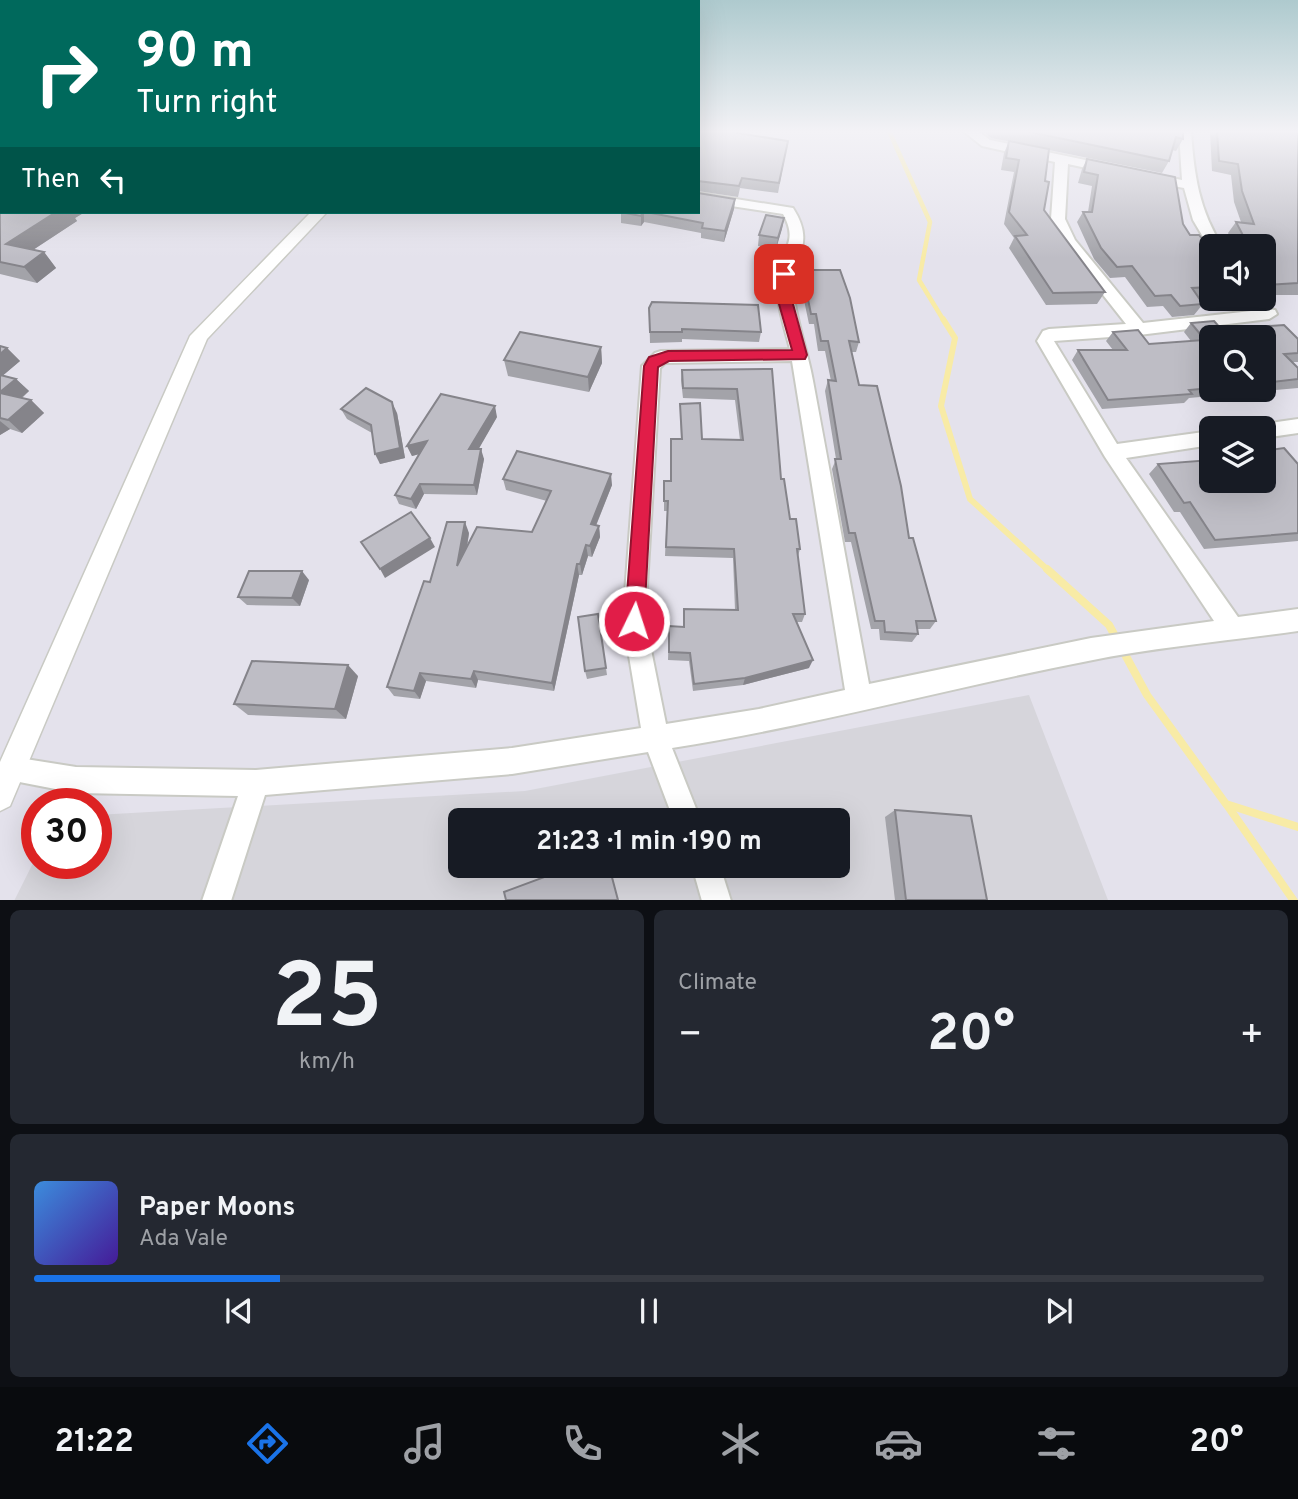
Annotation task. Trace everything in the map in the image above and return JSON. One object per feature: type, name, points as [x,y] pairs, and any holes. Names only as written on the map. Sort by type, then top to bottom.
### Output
[{"type":"street","points":[[1061,173],[1058,219],[1068,241],[1139,329]]},
{"type":"street","points":[[1126,173],[1189,185]]},
{"type":"street","points":[[1188,173],[1196,215],[1208,234]]},
{"type":"street","points":[[700,197],[789,211],[796,223],[796,249],[784,274],[786,304],[800,355],[859,699]]},
{"type":"street","points":[[0,796],[199,336],[317,214]]},
{"type":"street","points":[[1267,311],[1283,329]]},
{"type":"street","points":[[1233,628],[1112,452],[1060,370],[1045,337],[1269,314]]},
{"type":"street","points":[[683,808],[656,740],[634,621],[651,366],[654,361],[668,356],[800,355]]},
{"type":"street","points":[[1276,429],[1298,426]]},
{"type":"street","points":[[1112,452],[1199,440]]},
{"type":"street","points":[[13,770],[76,780],[256,783],[512,761],[759,722],[1091,649],[1298,620]]},
{"type":"street","points":[[216,900],[256,783]]},
{"type":"street","points":[[710,878],[717,900]]},
{"type":"shaded area","points":[[1029,695],[1108,900],[14,900],[25,879],[112,879],[112,814],[525,791]]},
{"type":"building","points":[[700,173],[781,173],[779,183],[742,178],[739,186],[700,181]]},
{"type":"building","points":[[1016,173],[1046,173],[1045,181],[1049,182],[1044,210],[1105,292],[1053,293],[1015,236],[1027,235],[1009,212]]},
{"type":"building","points":[[1089,173],[1155,173],[1175,177],[1183,224],[1190,235],[1199,235],[1199,288],[1192,288],[1199,298],[1199,304],[1180,306],[1171,295],[1155,296],[1132,266],[1117,267],[1101,248],[1083,212],[1092,212],[1098,175]]},
{"type":"building","points":[[1239,173],[1298,173],[1298,283],[1276,284],[1276,234],[1242,234],[1236,222],[1254,224],[1242,191]]},
{"type":"building","points":[[700,193],[735,199],[725,231],[702,228],[703,223],[656,214],[700,214]]},
{"type":"building","points":[[0,214],[53,214],[6,244],[44,252],[24,267],[0,262]]},
{"type":"building","points":[[766,215],[784,218],[778,238],[759,235]]},
{"type":"building","points":[[802,270],[840,270],[850,298],[859,342],[849,341],[859,385],[877,386],[901,486],[909,538],[913,538],[936,621],[916,621],[918,634],[885,632],[884,621],[875,621],[855,533],[849,533],[835,459],[841,459],[828,380],[836,381],[828,341],[821,341],[816,314],[811,314]]},
{"type":"building","points":[[652,302],[758,305],[761,332],[682,329],[682,332],[650,332],[649,308]]},
{"type":"building","points":[[1214,321],[1218,325],[1199,325],[1199,333],[1191,323]]},
{"type":"building","points":[[1284,325],[1298,339],[1298,353],[1284,354],[1298,368],[1298,379],[1276,382],[1276,326]]},
{"type":"building","points":[[1138,330],[1149,344],[1199,340],[1199,389],[1189,390],[1192,394],[1108,400],[1078,350],[1127,350],[1113,332]]},
{"type":"building","points":[[520,332],[601,347],[588,377],[504,360]]},
{"type":"building","points":[[772,369],[781,479],[784,479],[790,519],[796,519],[800,549],[797,549],[805,614],[793,614],[813,660],[745,678],[694,684],[690,653],[669,652],[669,626],[684,627],[684,609],[738,610],[734,549],[666,547],[668,501],[664,501],[664,481],[671,481],[671,439],[682,439],[680,404],[700,403],[702,439],[743,440],[737,389],[683,388],[682,370]]},
{"type":"building","points":[[0,375],[16,379],[0,392]]},
{"type":"building","points":[[366,388],[392,402],[400,448],[375,454],[371,425],[341,409]]},
{"type":"building","points":[[0,393],[31,400],[8,420],[0,418]]},
{"type":"building","points":[[441,394],[495,406],[469,449],[481,449],[474,485],[420,484],[411,499],[395,495],[427,441],[407,446]]},
{"type":"building","points":[[1284,448],[1298,464],[1298,533],[1215,540],[1190,502],[1184,503],[1158,464],[1199,461],[1199,493],[1276,493],[1276,449]]},
{"type":"building","points":[[517,451],[611,474],[591,524],[599,526],[590,546],[586,545],[580,564],[577,564],[552,683],[474,671],[471,679],[420,673],[414,691],[387,687],[424,581],[430,582],[447,522],[465,522],[457,566],[477,527],[532,532],[551,491],[503,479]]},
{"type":"building","points":[[411,512],[430,538],[380,569],[361,542]]},
{"type":"building","points":[[249,571],[302,571],[292,598],[238,597]]},
{"type":"building","points":[[598,614],[606,668],[585,671],[578,617]]},
{"type":"building","points":[[252,661],[348,665],[335,709],[234,704]]},
{"type":"building","points":[[895,810],[971,816],[987,900],[906,900]]},
{"type":"building","points":[[542,878],[612,878],[618,900],[506,900],[504,892]]},
{"type":"waterway","points":[[908,173],[930,222],[919,280],[944,321]]},
{"type":"waterway","points":[[943,319],[955,338],[941,406],[970,499],[1049,571]]},
{"type":"waterway","points":[[1047,569],[1109,625],[1147,695],[1226,804],[1298,827]]},
{"type":"waterway","points":[[1227,805],[1293,900]]},
{"type":"route","points":[[634,621],[651,366],[654,361],[668,356],[800,355],[786,304],[784,274]]}]
